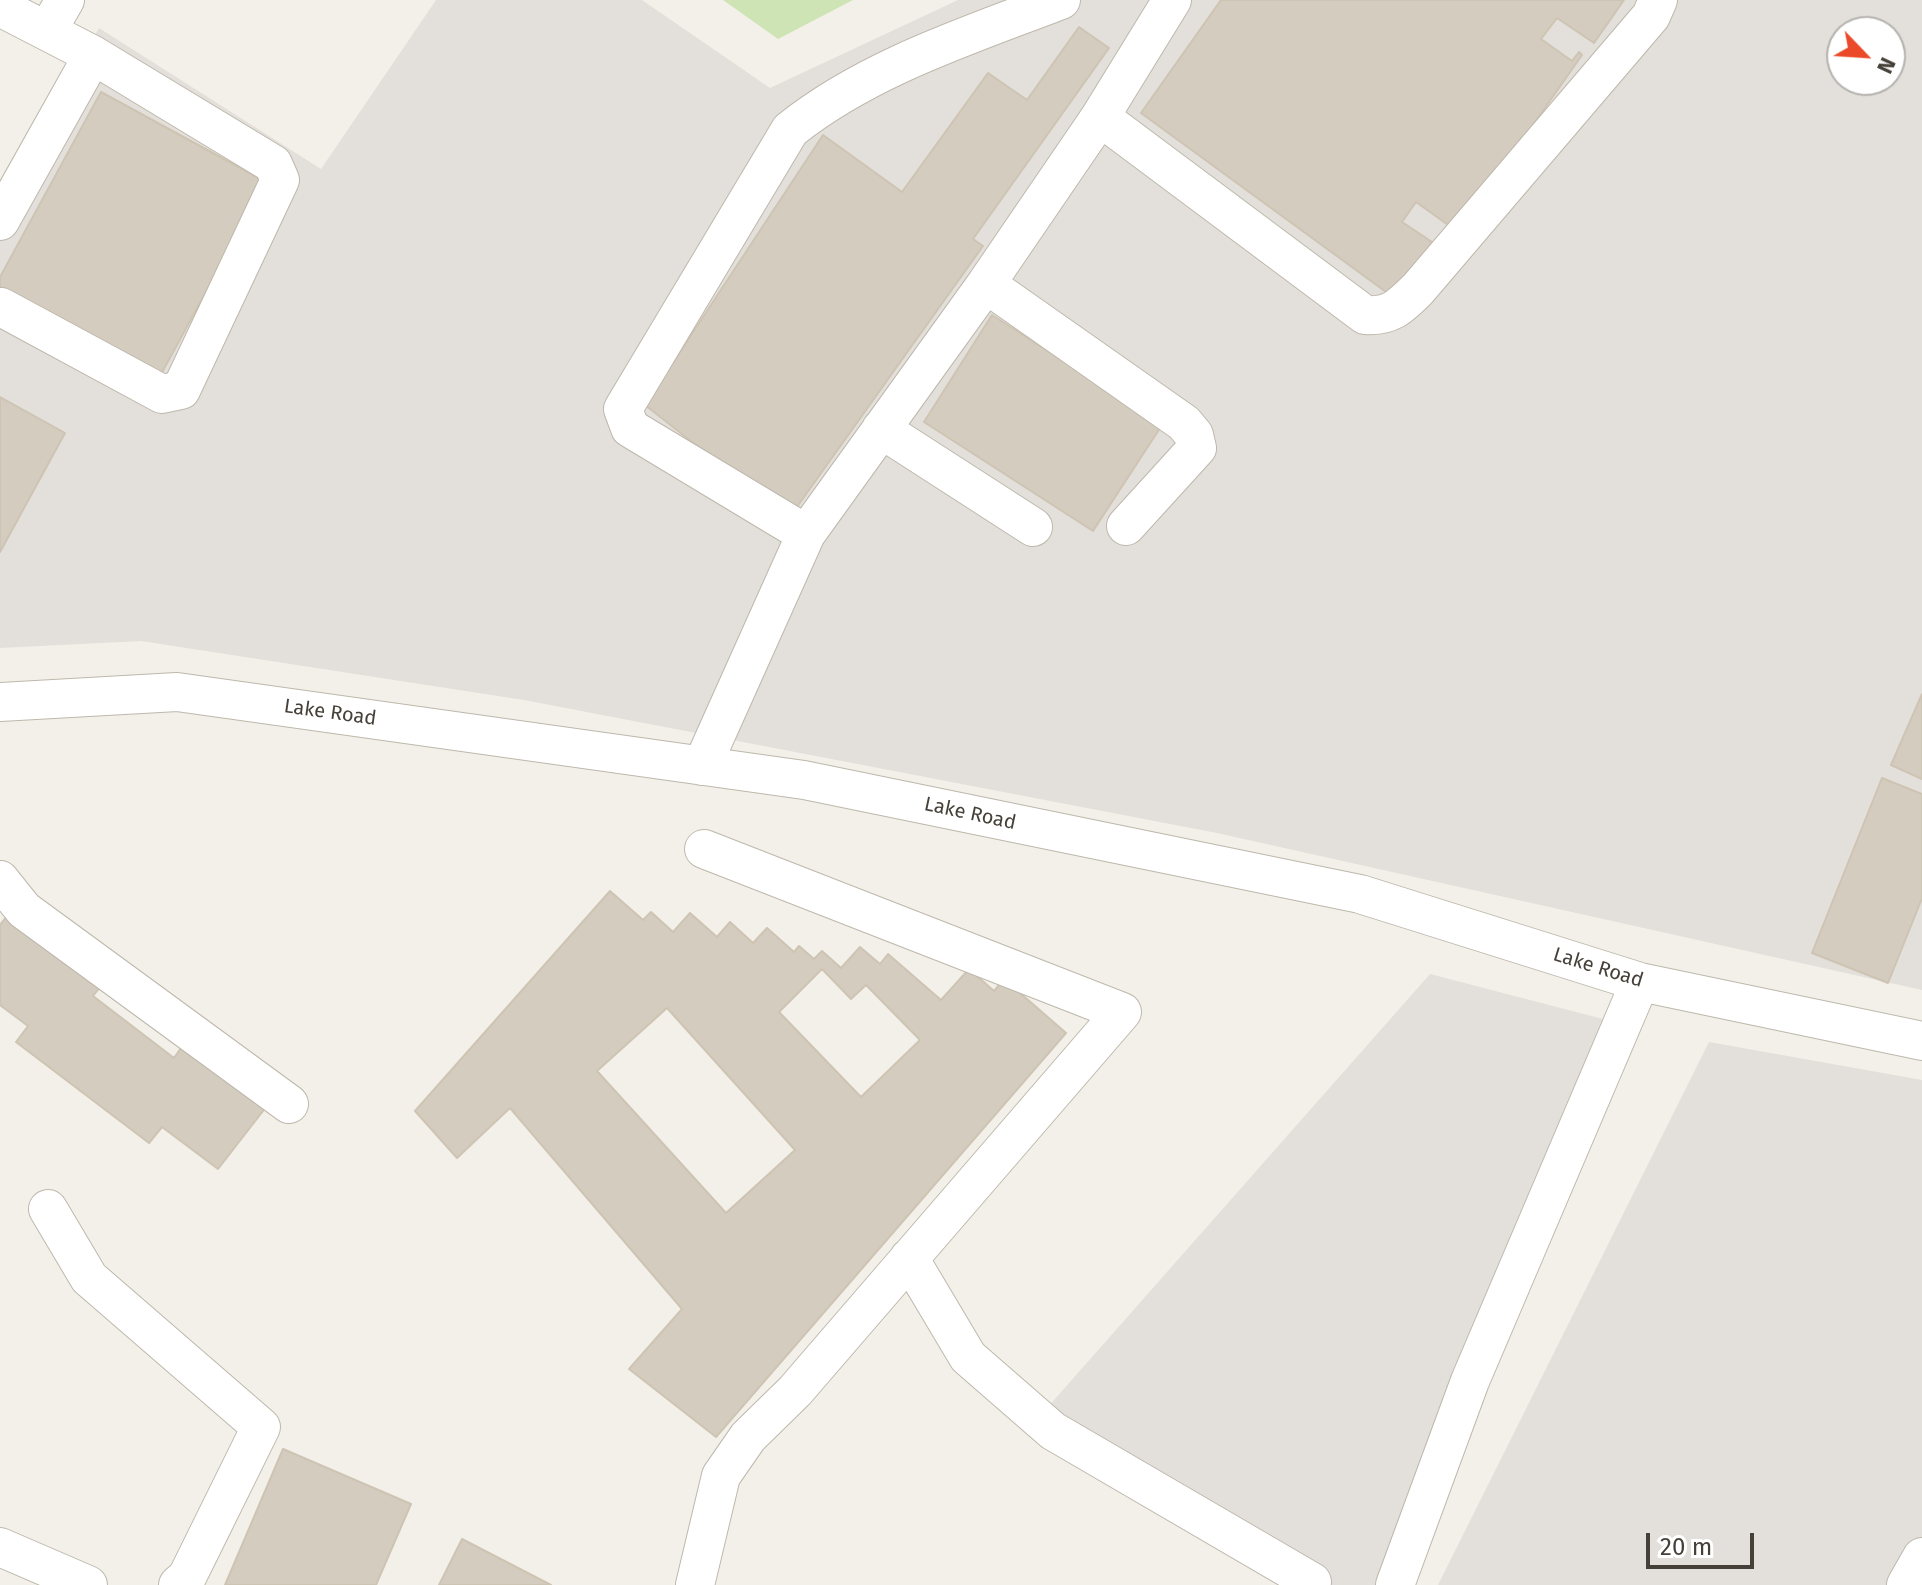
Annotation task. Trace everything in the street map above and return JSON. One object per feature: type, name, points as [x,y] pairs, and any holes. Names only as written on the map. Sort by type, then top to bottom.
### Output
[{"type":"street","points":[[806,534],[630,428],[623,409],[790,130],[825,102],[963,37],[1061,0]]},
{"type":"street","points":[[702,766],[806,534],[986,284],[1100,117],[1172,0]]},
{"type":"street","points":[[1100,117],[1365,315],[1381,316],[1396,311],[1418,289],[1651,16],[1658,0]]},
{"type":"street","points":[[0,7],[56,16],[93,55],[273,164],[280,180],[181,390],[162,394],[1,307]]},
{"type":"street","points":[[0,221],[93,55]]},
{"type":"street","points":[[986,284],[1184,423],[1194,435],[1197,448],[1126,526]]},
{"type":"street","points":[[881,429],[1033,527]]},
{"type":"street","name":"Lake Road","points":[[0,702],[177,692],[804,780],[1360,894],[1640,982],[1922,1041]]},
{"type":"street","points":[[695,1585],[721,1476],[748,1437],[795,1391],[1122,1012],[704,849]]},
{"type":"street","points":[[0,880],[24,910],[289,1104]]},
{"type":"street","points":[[1395,1585],[1470,1381],[1640,982]]},
{"type":"street","points":[[48,1209],[89,1278],[261,1427],[187,1577],[178,1585]]},
{"type":"street","points":[[909,1258],[968,1357],[1053,1431],[1312,1582]]},
{"type":"street","points":[[0,1547],[88,1585]]},
{"type":"street","points":[[1906,1585],[1922,1557]]},
{"type":"shaded area","points":[[436,0],[642,0],[770,88],[958,0],[1922,0],[1922,990],[1217,833],[524,700],[141,641],[0,648],[0,193],[99,28],[321,169]]},
{"type":"shaded area","points":[[1430,974],[1626,1025],[1379,1585],[1319,1585],[1047,1408]]},
{"type":"shaded area","points":[[1709,1042],[1922,1080],[1922,1585],[1438,1585]]},
{"type":"green space","points":[[723,0],[853,0],[778,39]]},
{"type":"building","points":[[1221,0],[1624,0],[1594,43],[1557,18],[1541,39],[1572,61],[1579,52],[1582,55],[1458,232],[1416,202],[1402,222],[1438,246],[1397,300],[1141,113]]},
{"type":"building","points":[[1079,27],[1109,48],[973,239],[983,246],[789,518],[645,405],[823,135],[902,192],[988,73],[1027,100]]},
{"type":"building","points":[[101,92],[266,182],[160,376],[0,289],[0,277]]},
{"type":"building","points":[[992,315],[1162,425],[1093,531],[924,422]]},
{"type":"building","points":[[0,397],[65,433],[0,552]]},
{"type":"building","points":[[1922,694],[1922,779],[1891,765]]},
{"type":"building","points":[[1882,778],[1922,794],[1922,898],[1888,983],[1812,953]]},
{"type":"building","points":[[610,891],[643,920],[651,912],[673,932],[690,913],[717,937],[730,922],[753,943],[767,928],[794,952],[799,946],[814,959],[822,951],[841,968],[860,947],[880,964],[888,954],[941,1000],[969,969],[994,991],[1004,979],[1066,1033],[716,1437],[629,1369],[682,1309],[510,1108],[457,1158],[415,1111]],"holes":[[[822,969],[851,999],[866,985],[920,1040],[861,1097],[779,1012]],[[667,1008],[795,1150],[726,1213],[597,1071]]]},
{"type":"building","points":[[7,916],[105,981],[93,996],[174,1058],[183,1045],[270,1102],[218,1169],[162,1127],[149,1143],[16,1042],[28,1026],[0,1005],[0,925]]},
{"type":"building","points":[[283,1449],[411,1504],[376,1585],[225,1585]]},
{"type":"building","points":[[462,1539],[551,1585],[439,1585]]}]
